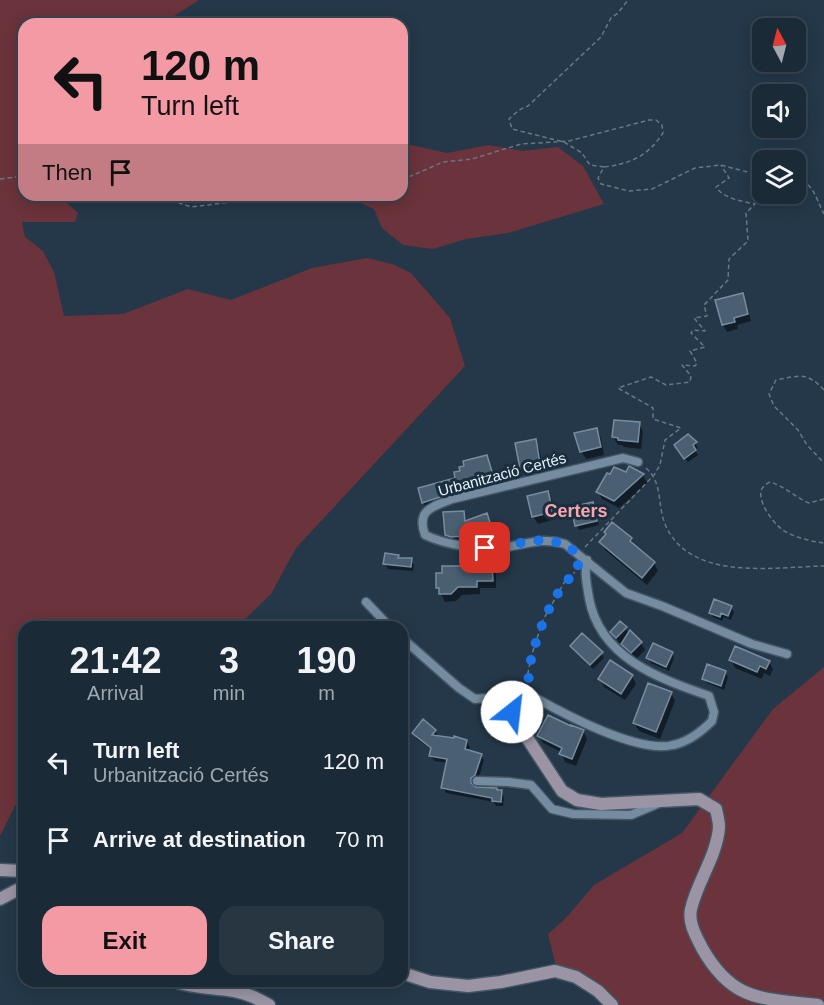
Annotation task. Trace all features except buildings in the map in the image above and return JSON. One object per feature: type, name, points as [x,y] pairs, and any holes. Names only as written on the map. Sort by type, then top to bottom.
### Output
[{"type":"main road","points":[[514,703],[512,712],[516,721],[562,791],[577,800],[601,804],[699,799],[716,809],[719,826],[717,835],[691,910],[691,924],[708,957],[724,977],[741,992],[761,999],[818,1005]]},
{"type":"main road","points":[[0,870],[18,871]]},
{"type":"main road","points":[[0,899],[18,890]]},
{"type":"main road","points":[[408,975],[430,982],[468,986],[555,971],[576,977],[598,991],[612,1005]]},
{"type":"main road","points":[[201,987],[235,991],[269,1005]]},
{"type":"street","name":"Urbanització Certés","points":[[638,462],[623,458],[452,499],[432,507],[424,514],[421,524],[425,535],[438,542],[485,548],[505,548],[538,540],[554,540],[565,544],[587,560],[626,593],[752,644],[787,654]]},
{"type":"street","points":[[408,643],[459,688],[476,699],[496,697],[514,703],[534,697],[634,742],[655,747],[672,746],[686,740],[712,722],[714,712],[709,696],[646,672],[631,661],[600,629],[592,612],[585,570],[587,560]]},
{"type":"street","points":[[366,602],[384,621]]},
{"type":"street","points":[[477,781],[531,785],[552,809],[573,814],[631,815],[661,802]]},
{"type":"path","points":[[408,177],[443,162],[472,159],[521,144],[564,142],[656,120],[662,125],[663,133],[657,143],[644,154],[623,165],[604,167],[590,165],[582,153],[564,142],[512,129],[509,119],[528,106],[601,37],[611,18],[628,0]]},
{"type":"path","points":[[604,167],[598,178],[601,184],[628,191],[652,189],[695,168],[721,165],[752,173]]},
{"type":"path","points":[[514,703],[525,688],[531,657],[543,620],[564,581],[578,570],[578,554],[654,475],[660,465],[665,440],[681,428],[653,419],[653,408],[618,388],[651,377],[666,385],[690,382],[691,376],[682,365],[695,366],[697,363],[690,351],[705,347],[691,333],[693,330],[705,332],[694,318],[707,316],[704,305],[728,280],[729,259],[748,241],[746,213],[755,204],[736,200],[718,191],[716,187],[729,178],[721,165]]},
{"type":"path","points":[[0,179],[18,177]]},
{"type":"path","points":[[806,182],[813,189],[824,214]]},
{"type":"path","points":[[174,201],[191,207],[239,201]]},
{"type":"path","points":[[824,390],[813,379],[802,375],[776,380],[769,394],[774,406],[798,430],[807,445],[824,463]]},
{"type":"path","points":[[638,462],[654,475],[664,522],[677,545],[691,556],[717,565],[736,567],[824,566]]},
{"type":"path","points":[[824,498],[809,503],[770,482],[764,485],[761,491],[761,499],[778,528],[787,533],[824,543]]},
{"type":"shaded area","points":[[0,0],[199,0],[171,18],[18,18],[18,201],[65,201],[78,213],[75,222],[22,222],[25,237],[43,251],[54,272],[64,316],[123,314],[188,289],[231,300],[312,268],[367,258],[392,264],[411,273],[450,318],[465,366],[296,548],[271,594],[243,621],[18,621],[18,800],[0,836]]},
{"type":"shaded area","points":[[408,144],[447,153],[488,145],[523,151],[558,147],[583,166],[604,204],[508,233],[466,239],[433,249],[403,245],[382,228],[374,209],[356,201],[408,201]]},
{"type":"shaded area","points":[[824,667],[824,1005],[607,1005],[556,966],[548,934],[566,918],[594,885],[682,833],[773,709]]},
{"type":"district","name":"Certers","points":[[576,511]]},
{"type":"route","points":[[485,548],[505,548],[538,540],[554,540],[565,544],[578,554],[578,570],[564,581],[543,620],[531,657],[525,688],[514,703],[512,712]]}]
